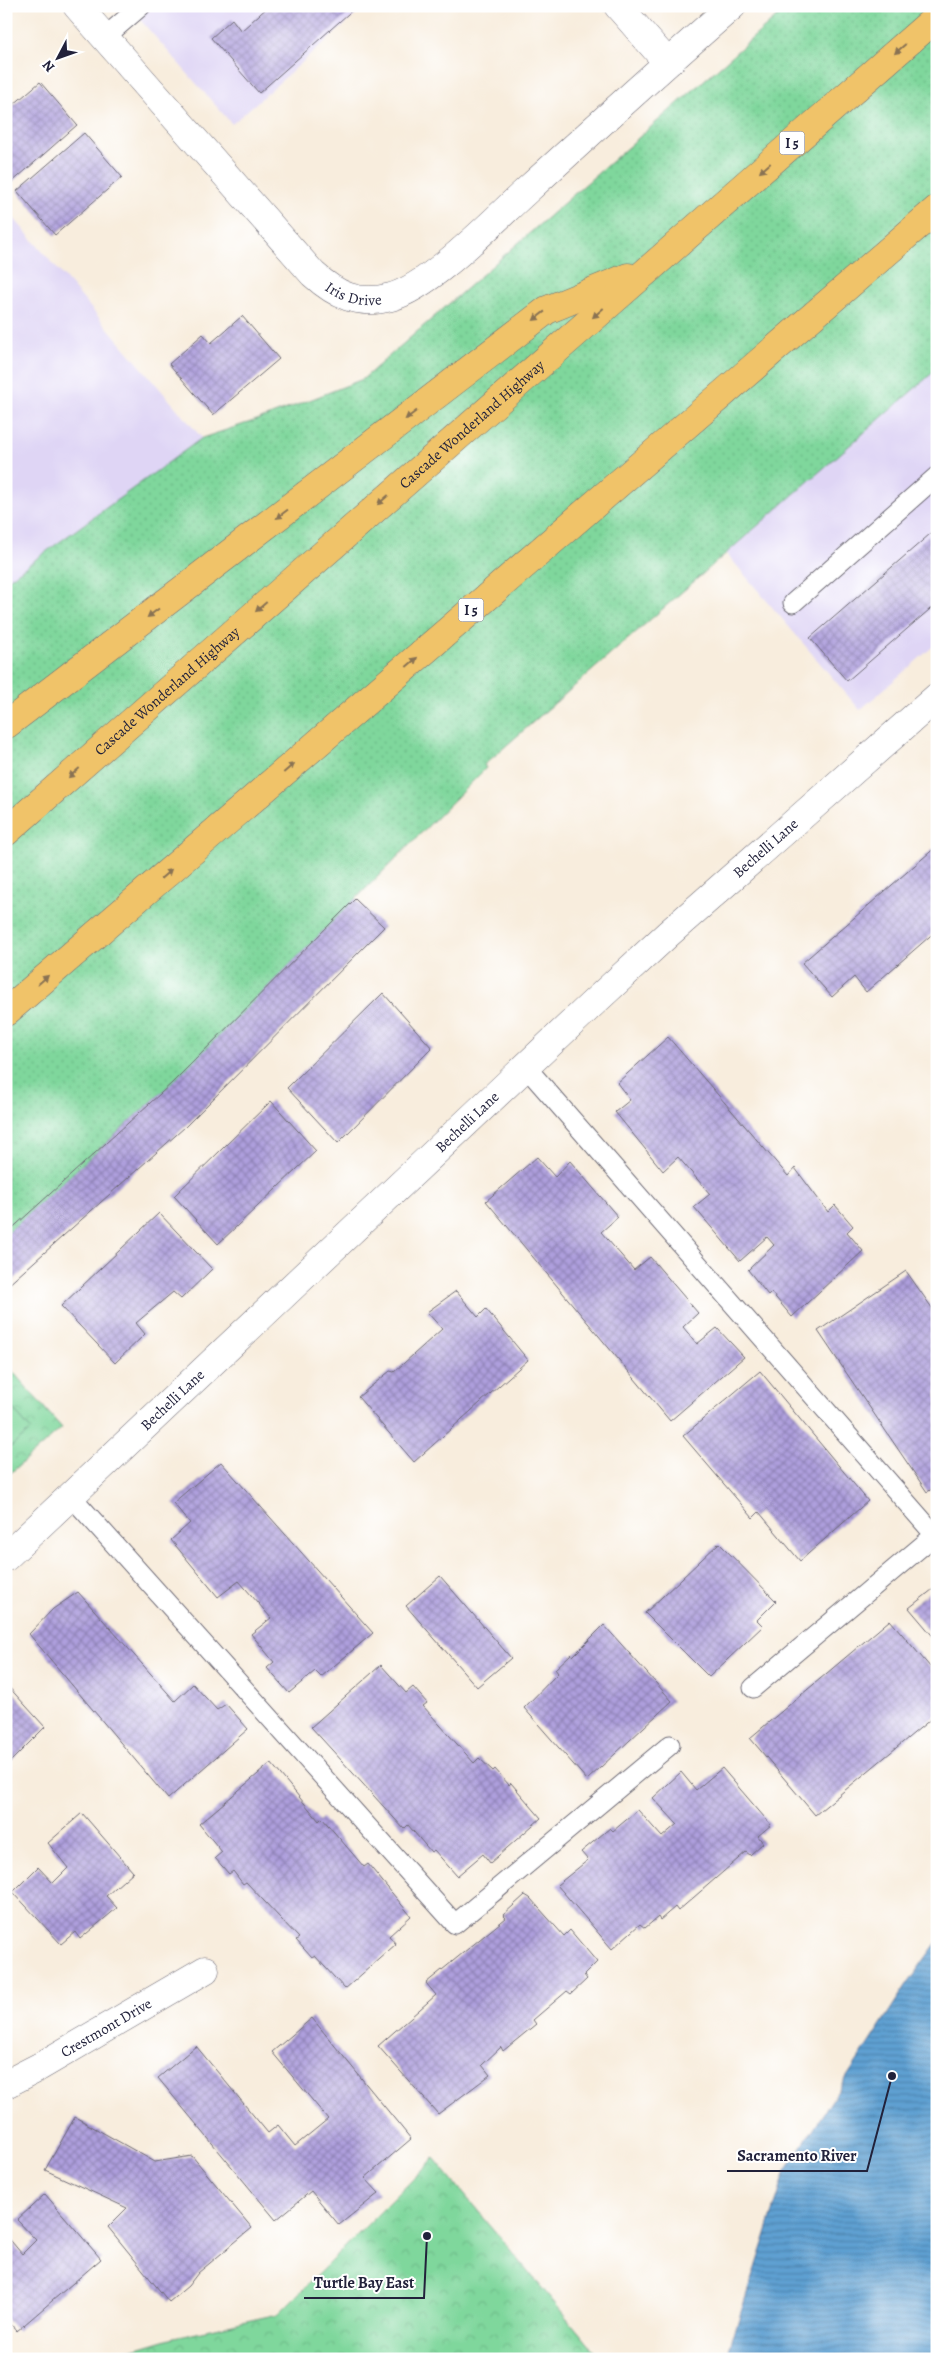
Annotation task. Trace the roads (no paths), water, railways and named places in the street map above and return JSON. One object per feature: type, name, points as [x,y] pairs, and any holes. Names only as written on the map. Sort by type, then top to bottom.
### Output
[{"type":"highway","name":"Cascade Wonderland Highway","points":[[6,832],[937,17]]},
{"type":"highway","name":"I 5","points":[[6,1012],[937,209]]},
{"type":"highway","points":[[6,725],[547,310],[648,269]]},
{"type":"street","name":"Iris Drive","points":[[77,6],[313,274],[330,289],[351,299],[391,297],[424,279],[455,256],[667,62],[732,6]]},
{"type":"street","points":[[618,6],[667,62]]},
{"type":"street","name":"Bechelli Lane","points":[[6,1557],[525,1066],[668,934],[937,697]]},
{"type":"street","name":"Crestmont Drive","points":[[6,2084],[39,2067],[205,1970]]},
{"type":"lane","points":[[105,37],[141,6]]},
{"type":"lane","points":[[792,603],[937,476]]},
{"type":"lane","points":[[525,1066],[936,1535],[753,1688]]},
{"type":"lane","points":[[72,1496],[455,1924],[670,1745]]},
{"type":"water","points":[[937,1942],[937,2359],[726,2359],[786,2171],[909,1981]]},
{"type":"place","name":"Sacramento River","points":[[892,2076]]},
{"type":"place","name":"Turtle Bay East","points":[[427,2236]]}]
